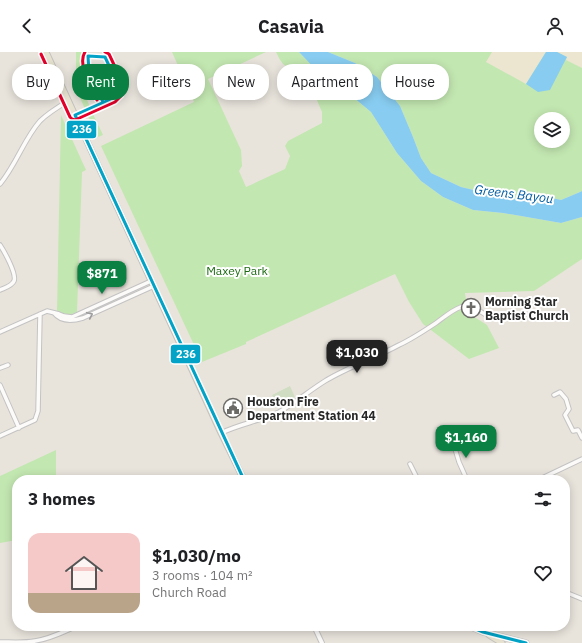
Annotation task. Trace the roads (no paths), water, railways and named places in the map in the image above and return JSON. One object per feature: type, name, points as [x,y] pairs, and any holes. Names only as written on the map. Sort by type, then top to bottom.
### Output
[{"type":"main road","points":[[46,52],[242,475]]},
{"type":"main road","points":[[483,632],[515,642],[526,643]]},
{"type":"main road","points":[[483,632],[502,643]]},
{"type":"street","points":[[0,184],[7,176],[32,132],[40,122],[55,109],[68,101]]},
{"type":"street","points":[[0,245],[14,276],[14,281],[10,285],[0,290]]},
{"type":"street","points":[[0,332],[47,311],[68,317],[72,316],[152,284]]},
{"type":"street","points":[[54,313],[66,320],[83,318],[152,284]]},
{"type":"street","points":[[114,298],[116,303]]},
{"type":"street","points":[[221,433],[280,411],[296,402],[324,382],[399,345],[462,307],[470,307],[482,311],[491,319]]},
{"type":"street","points":[[0,436],[35,420],[38,411],[40,314]]},
{"type":"street","points":[[0,368],[8,365]]},
{"type":"street","points":[[0,385],[19,428]]},
{"type":"street","points":[[554,395],[560,392],[566,399],[569,409],[565,415],[573,431],[578,430],[582,438]]},
{"type":"street","points":[[453,442],[465,475]]},
{"type":"street","points":[[548,475],[582,459]]},
{"type":"street","points":[[410,464],[416,475]]},
{"type":"street","points":[[570,594],[582,599]]},
{"type":"street","points":[[0,642],[33,642],[46,639],[65,631]]},
{"type":"street","points":[[316,631],[322,643]]},
{"type":"water","points":[[299,52],[328,52],[357,64],[310,64]]},
{"type":"water","points":[[546,52],[557,52],[567,57],[550,90],[538,92],[526,84]]},
{"type":"water","points":[[373,74],[381,82],[381,100],[395,100],[400,106],[421,158],[431,173],[461,187],[512,199],[539,203],[552,198],[561,200],[582,191],[582,217],[561,223],[503,213],[473,210],[443,197],[421,181],[397,153],[371,112],[357,100],[373,100]]},
{"type":"place","name":"Morning Star Baptist Church","points":[[471,308]]},
{"type":"place","name":"Houston Fire Department Station 44","points":[[233,408]]},
{"type":"water label","name":"Greens Bayou","points":[[514,194]]},
{"type":"park label","name":"Maxey Park","points":[[237,270]]}]
